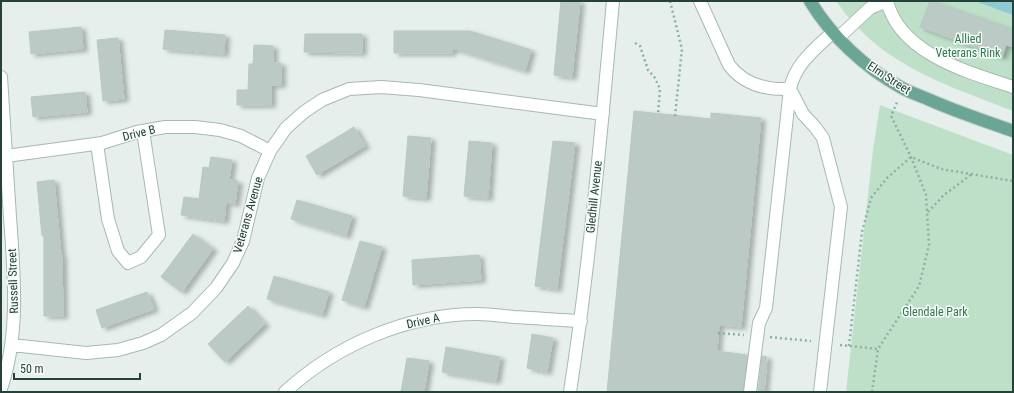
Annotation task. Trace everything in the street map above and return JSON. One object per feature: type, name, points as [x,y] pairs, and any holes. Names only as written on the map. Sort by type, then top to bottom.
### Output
[{"type":"main road","name":"Elm Street","points":[[810,1],[835,35],[869,66],[902,88],[937,103],[1013,131]]},
{"type":"street","name":"Gledhill Avenue","points":[[570,392],[580,321],[602,114],[612,1]]},
{"type":"street","points":[[700,1],[727,61],[736,74],[746,81],[754,84],[780,90],[790,89]]},
{"type":"street","points":[[750,392],[759,323],[766,308],[790,89],[794,76],[799,67],[816,47],[835,35],[870,8],[887,1],[890,12],[896,24],[925,52],[961,70],[1013,87]]},
{"type":"street","name":"Russell Street","points":[[1,77],[14,310],[12,344],[1,389]]},
{"type":"street","name":"Veterans Avenue","points":[[12,344],[86,353],[118,350],[143,343],[161,335],[192,313],[216,288],[233,263],[243,241],[258,178],[270,151],[286,128],[304,112],[322,100],[349,89],[380,86],[602,114]]},
{"type":"street","points":[[790,89],[803,114],[822,138],[841,207],[820,392]]},
{"type":"street","name":"Drive B","points":[[6,156],[97,144],[143,131],[165,127],[195,127],[220,130],[241,136],[270,151]]},
{"type":"street","points":[[97,144],[108,219],[118,251],[128,263],[141,257],[158,235],[143,131]]},
{"type":"street","name":"Drive A","points":[[285,392],[329,358],[395,327],[414,322],[457,315],[478,314],[580,321]]},
{"type":"path","points":[[670,1],[682,49],[676,116]]},
{"type":"path","points":[[635,43],[640,46],[648,70],[655,78],[660,89],[658,114]]},
{"type":"path","points":[[872,392],[878,348],[919,286],[929,245],[926,195],[911,157],[891,116],[902,88]]},
{"type":"path","points":[[911,157],[941,169],[1013,180]]},
{"type":"path","points":[[878,348],[849,346],[862,232],[871,198],[887,178],[911,157]]},
{"type":"path","points":[[927,213],[944,195],[972,174]]},
{"type":"path","points":[[778,337],[796,339]]},
{"type":"green space","name":"Allied Veterans Rink","points":[[836,1],[1013,1],[1013,111],[938,81],[893,57],[853,23]]},
{"type":"green space","name":"Glendale Park","points":[[880,105],[1013,155],[1013,392],[846,392],[873,150]]},
{"type":"water","points":[[975,1],[1013,1],[1013,15]]},
{"type":"building","points":[[561,1],[580,1],[572,77],[554,75]]},
{"type":"building","points":[[930,1],[1013,30],[1013,47],[1006,45],[1002,57],[920,27]]},
{"type":"building","points":[[81,27],[83,49],[31,54],[29,32]]},
{"type":"building","points":[[165,30],[225,35],[224,54],[163,49]]},
{"type":"building","points":[[394,31],[470,31],[531,50],[525,71],[452,48],[452,53],[394,53]]},
{"type":"building","points":[[305,34],[362,34],[362,53],[304,52]]},
{"type":"building","points":[[118,38],[124,99],[103,101],[97,40]]},
{"type":"building","points":[[254,45],[273,46],[273,63],[281,63],[281,85],[271,85],[271,105],[237,105],[237,90],[248,90],[249,64],[253,64]]},
{"type":"building","points":[[85,92],[87,112],[33,117],[31,97]]},
{"type":"building","points":[[634,111],[711,119],[711,113],[761,118],[741,327],[719,325],[717,351],[747,355],[743,392],[607,392]]},
{"type":"building","points":[[354,127],[365,146],[317,175],[306,156]]},
{"type":"building","points":[[408,136],[431,138],[426,198],[403,196]]},
{"type":"building","points":[[469,141],[492,143],[488,198],[464,196]]},
{"type":"building","points":[[553,141],[575,143],[557,289],[535,286]]},
{"type":"building","points":[[211,157],[232,160],[229,180],[238,181],[235,204],[226,202],[224,221],[181,215],[184,197],[199,199],[203,167],[209,168]]},
{"type":"building","points":[[54,180],[62,255],[63,316],[44,316],[44,236],[42,236],[37,182]]},
{"type":"building","points":[[297,200],[352,216],[346,236],[291,219]]},
{"type":"building","points":[[193,234],[213,249],[182,292],[161,277]]},
{"type":"building","points":[[360,241],[382,247],[364,307],[342,300]]},
{"type":"building","points":[[479,255],[481,280],[413,285],[412,260]]},
{"type":"building","points":[[274,276],[329,292],[322,315],[267,299]]},
{"type":"building","points":[[147,292],[154,309],[102,328],[96,310]]},
{"type":"building","points":[[248,306],[265,324],[225,362],[208,344]]},
{"type":"building","points":[[532,334],[553,338],[547,372],[527,368]]},
{"type":"building","points":[[446,347],[500,357],[496,381],[442,372]]},
{"type":"building","points":[[762,356],[767,357],[764,392],[758,392]]},
{"type":"building","points":[[407,358],[429,361],[424,392],[401,392]]}]
